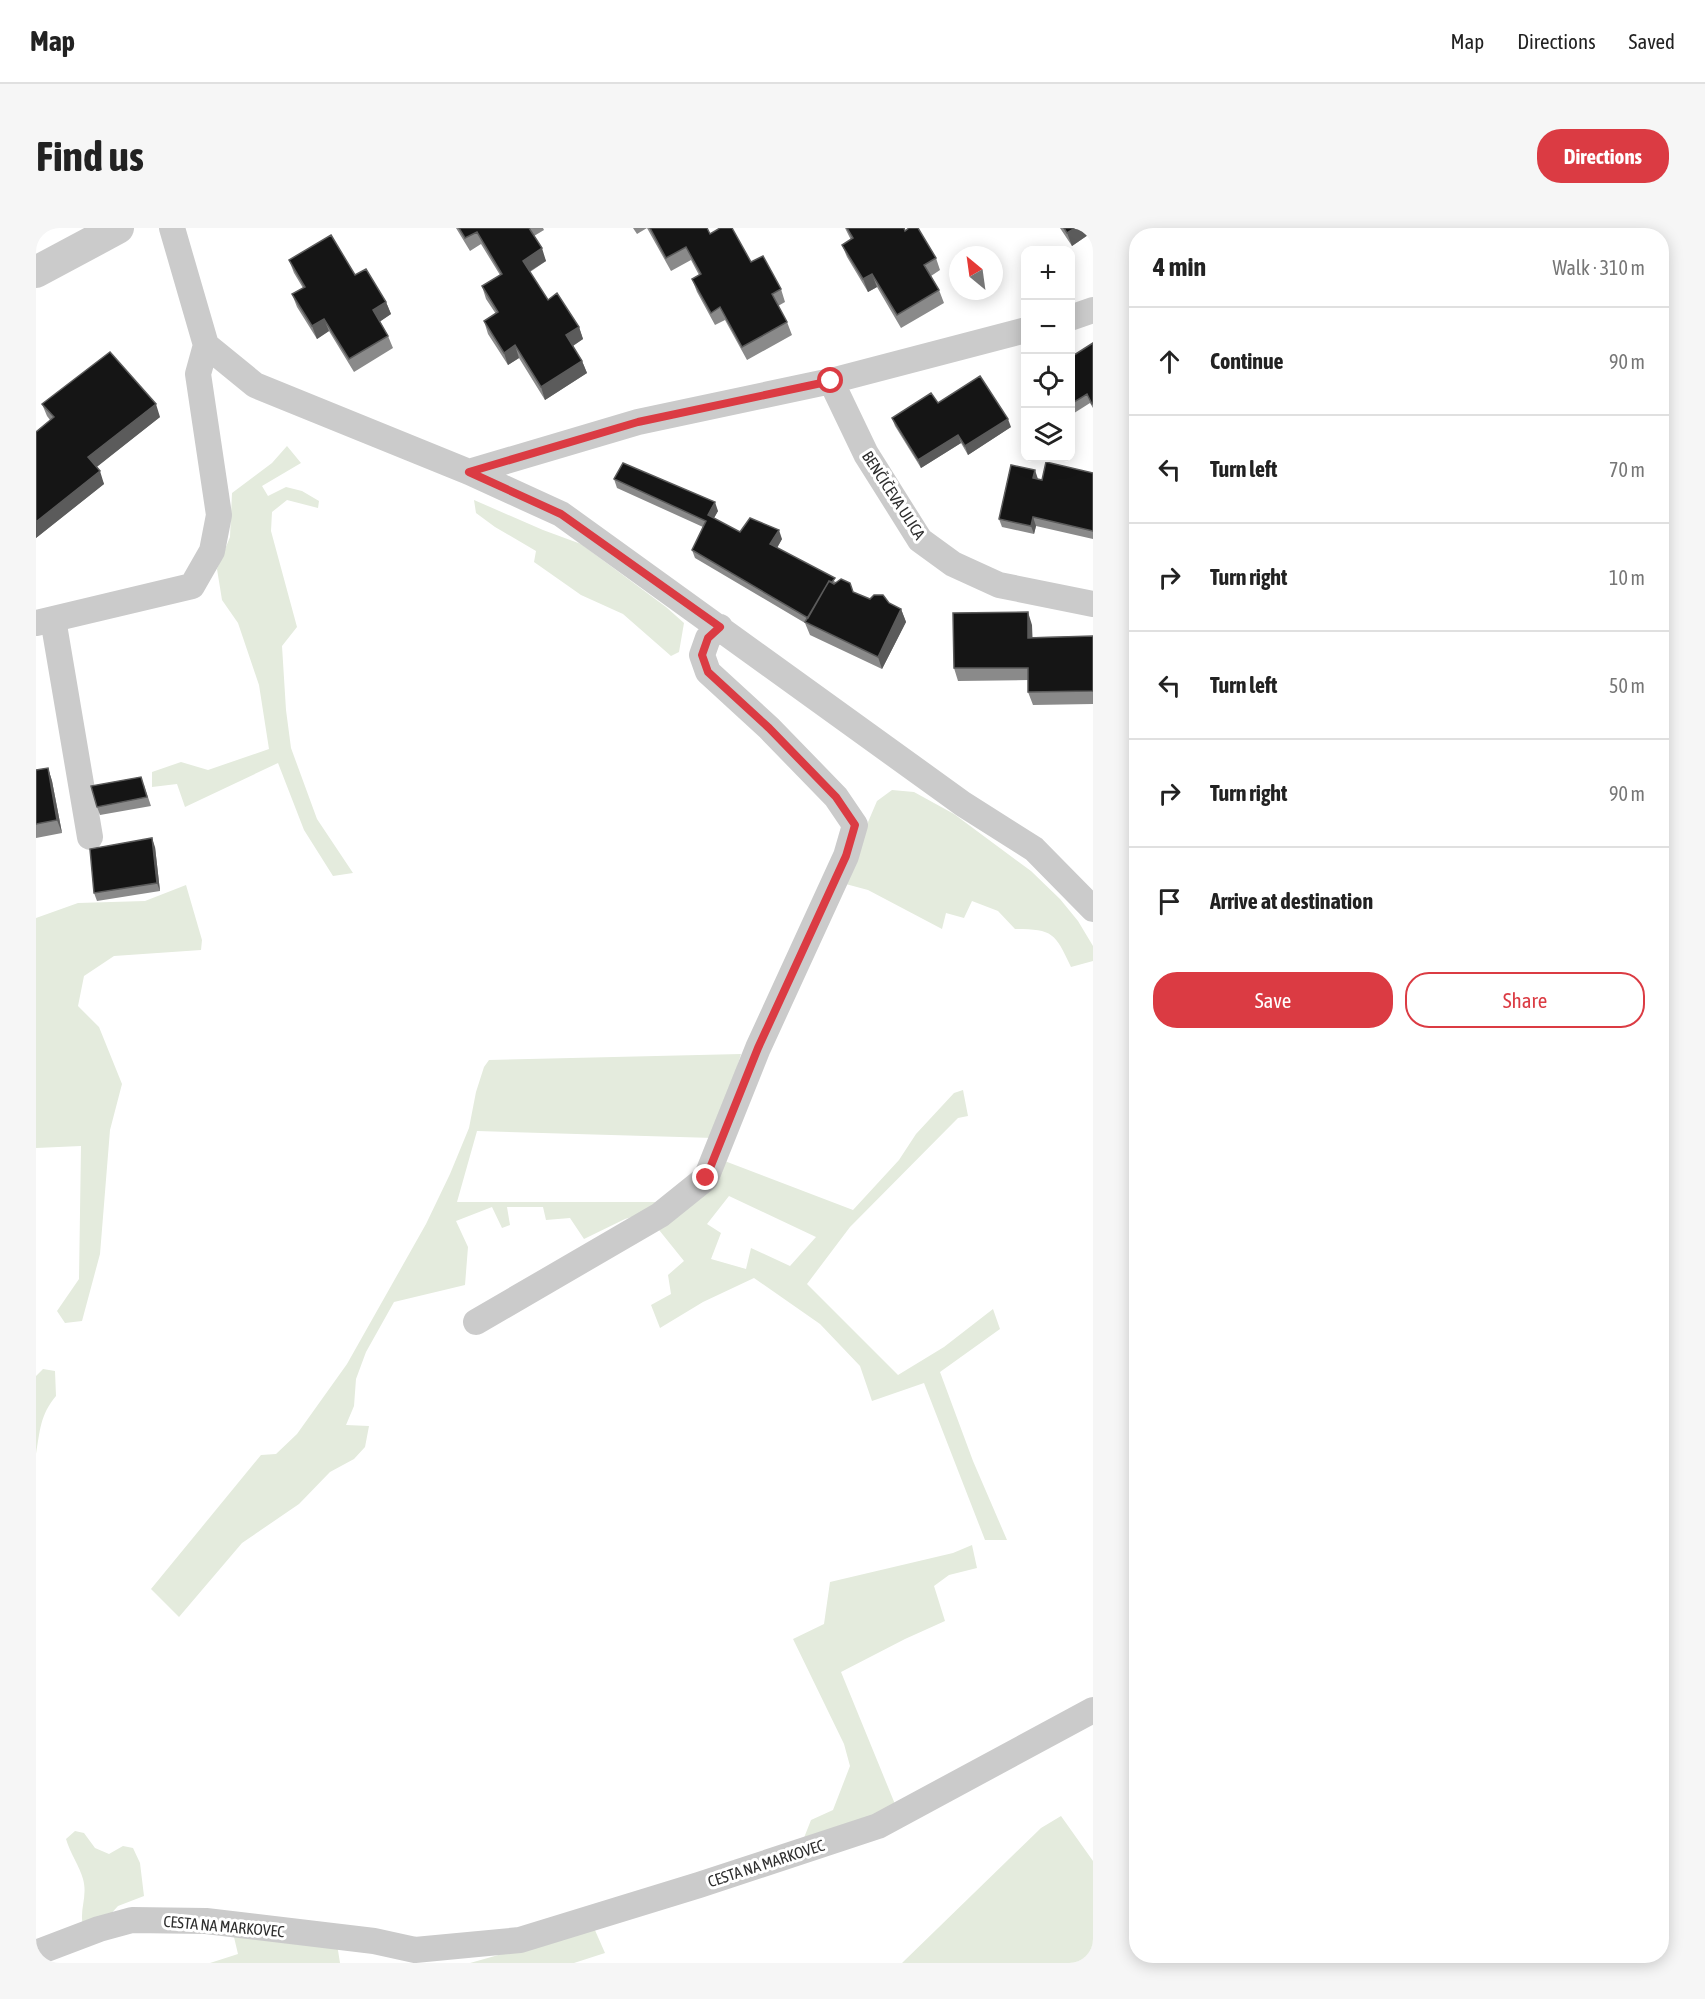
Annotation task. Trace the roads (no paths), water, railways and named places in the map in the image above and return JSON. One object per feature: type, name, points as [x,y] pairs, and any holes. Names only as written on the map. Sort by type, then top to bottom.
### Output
[{"type":"street","points":[[36,272],[118,228]]},
{"type":"street","points":[[90,837],[45,621],[192,586],[212,551],[219,515],[198,374],[206,345],[172,228]]},
{"type":"street","points":[[1075,317],[1093,310]]},
{"type":"street","points":[[469,472],[638,422],[831,381],[1021,331]]},
{"type":"street","points":[[206,345],[255,385],[469,472],[561,514],[963,804],[1035,849],[1093,909]]},
{"type":"street","name":"BENČIČEVA ULICA","points":[[831,381],[866,454],[920,540],[953,564],[999,585],[1093,604]]},
{"type":"street","points":[[476,1322],[660,1215],[706,1178],[758,1048],[846,856],[855,825],[836,797],[769,728],[708,672],[702,655],[708,638],[720,627]]},
{"type":"street","name":"CESTA NA MARKOVEC","points":[[36,1953],[99,1929],[132,1920],[217,1923],[374,1941],[409,1957],[520,1940],[699,1885],[878,1826],[1093,1710]]}]
